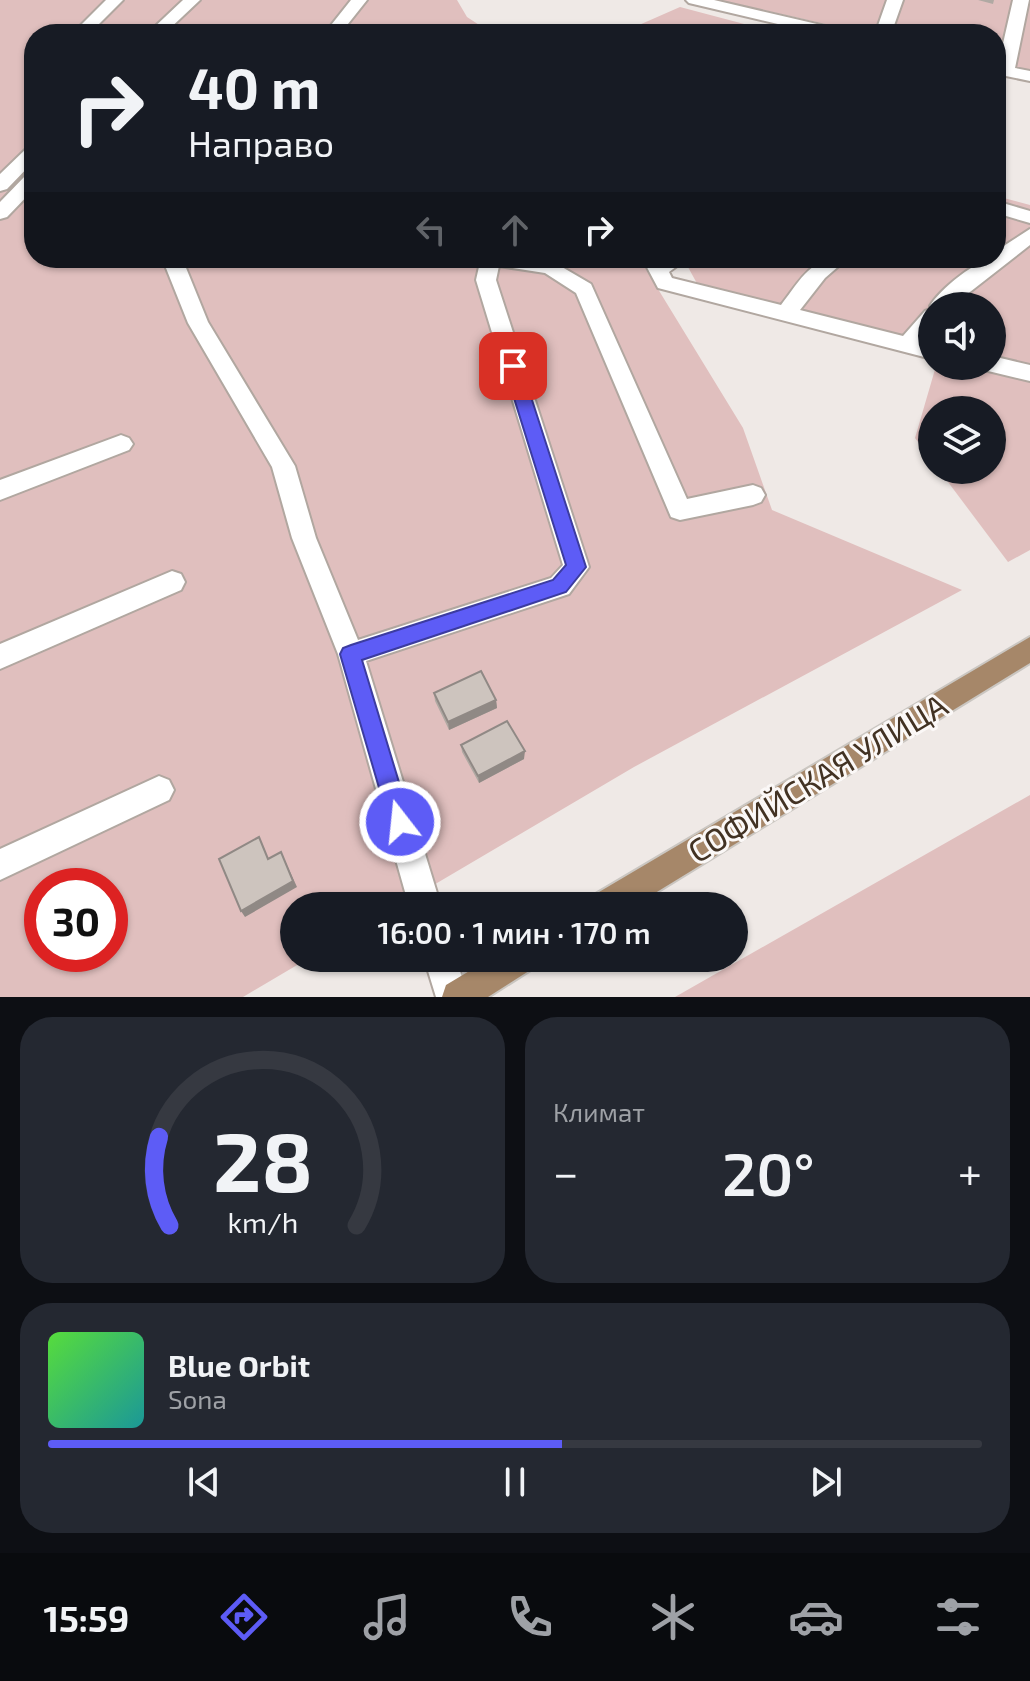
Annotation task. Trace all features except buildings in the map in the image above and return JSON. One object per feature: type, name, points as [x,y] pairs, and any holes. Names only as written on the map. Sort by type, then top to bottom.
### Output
[{"type":"main road","name":"СОФИЙСКАЯ УЛИЦА","points":[[628,892],[1030,649]]},
{"type":"main road","points":[[455,997],[497,972]]},
{"type":"street","points":[[90,24],[115,0]]},
{"type":"street","points":[[166,24],[192,0]]},
{"type":"street","points":[[340,24],[359,0]]},
{"type":"street","points":[[694,0],[798,24]]},
{"type":"street","points":[[887,24],[895,0]]},
{"type":"street","points":[[1006,52],[1021,0]]},
{"type":"street","points":[[1006,71],[1030,76]]},
{"type":"street","points":[[0,185],[24,161]]},
{"type":"street","points":[[0,213],[24,188]]},
{"type":"street","points":[[1006,210],[1030,217]]},
{"type":"street","points":[[1006,253],[1030,235]]},
{"type":"street","points":[[176,268],[198,323],[283,466],[304,538],[351,654],[421,892]]},
{"type":"street","points":[[351,654],[560,586],[576,567],[486,280],[489,268]]},
{"type":"street","points":[[552,268],[584,289],[680,510],[753,495]]},
{"type":"street","points":[[656,268],[665,283],[918,348]]},
{"type":"street","points":[[784,315],[825,268]]},
{"type":"street","points":[[955,292],[986,268]]},
{"type":"street","points":[[908,345],[918,333]]},
{"type":"street","points":[[1006,367],[1030,373]]},
{"type":"street","points":[[0,490],[121,444]]},
{"type":"street","points":[[0,657],[172,582]]},
{"type":"street","points":[[0,865],[159,790]]},
{"type":"street","points":[[445,972],[455,997]]},
{"type":"shaded area","points":[[0,0],[457,0],[467,17],[478,24],[24,24],[24,268],[645,268],[743,428],[772,510],[962,590],[634,767],[422,892],[280,892],[280,972],[285,972],[243,997],[0,997]]},
{"type":"shaded area","points":[[719,0],[1030,0],[1030,70],[1006,65],[1006,24],[826,24]]},
{"type":"shaded area","points":[[680,7],[744,24],[641,24]]},
{"type":"shaded area","points":[[1006,199],[1030,205],[1030,550],[1008,562],[950,484],[1006,484],[1006,396],[927,396],[932,380],[1006,380],[1006,292],[918,292],[918,356],[705,298],[688,268],[1006,268]]},
{"type":"shaded area","points":[[1030,795],[1030,997],[675,997],[719,972],[748,972],[748,955]]},
{"type":"route","points":[[400,822],[351,654],[560,586],[576,567],[513,366]]}]
